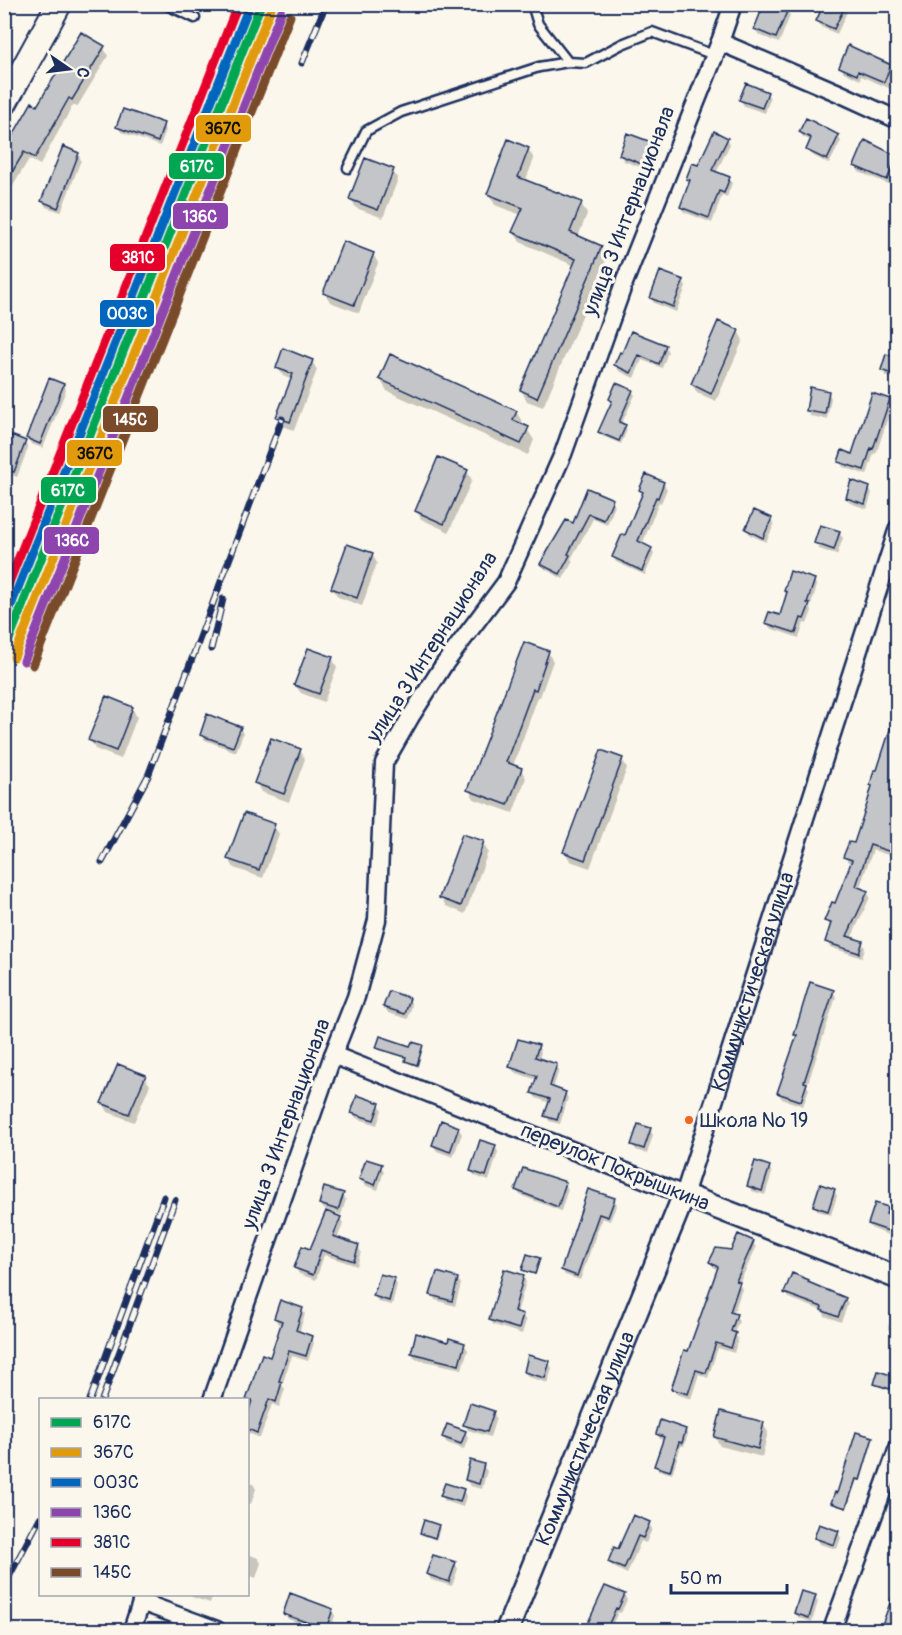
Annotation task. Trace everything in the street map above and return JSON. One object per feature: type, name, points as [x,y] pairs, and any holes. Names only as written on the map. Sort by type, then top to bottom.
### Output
[{"type":"main road","points":[[4,104],[53,7]]},
{"type":"street","name":"улица 3 Интернационала","points":[[213,1398],[333,1055],[356,997],[377,920],[384,763],[443,666],[506,582],[563,454],[624,283],[733,4]]},
{"type":"street","points":[[717,49],[842,94],[897,120]]},
{"type":"street","name":"Коммунистическая улица","points":[[507,1630],[684,1195],[897,528]]},
{"type":"street","name":"переулок Покрышкина","points":[[333,1055],[897,1278]]},
{"type":"street","points":[[832,1630],[897,1448]]},
{"type":"street","points":[[132,1630],[143,1598],[217,1630]]},
{"type":"lane","points":[[165,4],[195,18]]},
{"type":"lane","points":[[532,4],[538,24],[568,62]]},
{"type":"lane","points":[[348,168],[366,131],[401,112],[539,67],[568,62],[586,63],[622,44],[652,32],[717,49]]},
{"type":"building","points":[[764,4],[777,4],[788,9],[776,38],[754,29]]},
{"type":"building","points":[[824,4],[846,4],[834,29],[816,21]]},
{"type":"building","points":[[81,32],[105,46],[72,100],[69,98],[35,158],[24,152],[4,186],[4,151],[32,102],[37,106]]},
{"type":"building","points":[[848,45],[891,65],[884,82],[858,71],[857,75],[839,67]]},
{"type":"building","points":[[746,83],[768,92],[762,108],[739,100]]},
{"type":"building","points":[[123,109],[164,123],[158,142],[116,127]]},
{"type":"building","points":[[806,118],[839,135],[827,160],[806,150],[811,138],[799,132]]},
{"type":"building","points":[[714,131],[728,138],[712,170],[730,177],[724,193],[719,191],[709,218],[680,207],[690,180],[686,179],[692,163],[698,165]]},
{"type":"building","points":[[627,133],[651,142],[642,164],[619,155]]},
{"type":"building","points":[[508,139],[529,148],[518,177],[582,202],[570,232],[602,246],[537,398],[520,390],[576,259],[512,232],[523,208],[487,194]]},
{"type":"building","points":[[865,140],[897,156],[887,180],[854,166]]},
{"type":"building","points":[[63,146],[79,153],[58,208],[41,201]]},
{"type":"building","points":[[365,158],[394,169],[378,210],[349,199]]},
{"type":"building","points":[[343,241],[374,253],[354,305],[323,293]]},
{"type":"building","points":[[660,271],[684,280],[673,307],[650,298]]},
{"type":"building","points":[[718,321],[739,330],[711,394],[691,384]]},
{"type":"building","points":[[631,331],[666,345],[659,364],[639,355],[631,373],[614,365]]},
{"type":"building","points":[[283,348],[313,360],[290,422],[276,417],[293,374],[276,368]]},
{"type":"building","points":[[390,354],[517,411],[513,420],[529,427],[521,444],[379,379]]},
{"type":"building","points":[[886,354],[897,357],[897,376],[881,370]]},
{"type":"building","points":[[49,378],[64,384],[40,444],[26,438]]},
{"type":"building","points":[[616,383],[633,390],[619,422],[626,425],[619,441],[598,432],[612,401],[609,399]]},
{"type":"building","points":[[810,387],[829,391],[825,414],[806,411]]},
{"type":"building","points":[[872,393],[890,399],[864,470],[838,462],[842,450],[852,454]]},
{"type":"building","points":[[11,435],[26,441],[14,472],[4,469],[4,452]]},
{"type":"building","points":[[438,457],[468,470],[444,524],[415,511]]},
{"type":"building","points":[[646,474],[664,482],[638,541],[652,548],[642,571],[612,557],[622,534],[625,535],[643,492],[639,490]]},
{"type":"building","points":[[851,480],[870,487],[865,504],[846,498]]},
{"type":"building","points":[[587,488],[613,499],[604,520],[589,514],[560,574],[540,564],[566,520],[573,523]]},
{"type":"building","points":[[754,510],[772,518],[763,538],[745,529]]},
{"type":"building","points":[[820,525],[840,531],[834,550],[814,543]]},
{"type":"building","points":[[347,544],[373,553],[357,598],[331,588]]},
{"type":"building","points":[[790,571],[815,579],[807,603],[810,604],[804,619],[801,618],[796,633],[765,623],[769,612],[780,615]]},
{"type":"building","points":[[524,642],[549,651],[536,690],[533,689],[506,762],[522,768],[508,805],[467,790]]},
{"type":"building","points":[[308,648],[333,657],[319,694],[294,685]]},
{"type":"building","points":[[106,696],[133,707],[116,751],[88,740]]},
{"type":"building","points":[[207,714],[241,727],[233,747],[200,735]]},
{"type":"building","points":[[895,714],[897,714],[897,842],[894,853],[870,845],[856,886],[868,891],[847,936],[863,941],[859,953],[825,942],[831,923],[824,921],[832,902],[835,903],[852,860],[843,857],[849,842],[854,843],[872,786],[870,785],[874,770],[877,770]]},
{"type":"building","points":[[271,738],[301,749],[284,794],[254,783]]},
{"type":"building","points":[[601,750],[623,758],[585,860],[563,852]]},
{"type":"building","points":[[244,813],[275,824],[259,870],[227,859]]},
{"type":"building","points":[[462,834],[484,841],[461,906],[439,898]]},
{"type":"building","points":[[810,982],[834,990],[804,1082],[807,1083],[801,1101],[777,1093],[797,1035],[794,1035]]},
{"type":"building","points":[[389,991],[410,998],[405,1014],[383,1007]]},
{"type":"building","points":[[380,1036],[410,1046],[412,1042],[423,1045],[417,1065],[405,1061],[406,1057],[376,1048]]},
{"type":"building","points":[[518,1039],[539,1045],[535,1057],[557,1064],[550,1086],[566,1092],[557,1120],[544,1116],[550,1099],[531,1093],[537,1076],[509,1067]]},
{"type":"building","points":[[118,1064],[146,1075],[129,1114],[101,1103]]},
{"type":"building","points":[[357,1095],[380,1103],[374,1120],[351,1113]]},
{"type":"building","points":[[441,1120],[459,1127],[450,1152],[432,1145]]},
{"type":"building","points":[[638,1124],[651,1128],[644,1149],[631,1145]]},
{"type":"building","points":[[480,1140],[496,1145],[486,1176],[470,1171]]},
{"type":"building","points":[[366,1159],[382,1164],[375,1185],[359,1179]]},
{"type":"building","points":[[755,1161],[770,1166],[762,1191],[747,1186]]},
{"type":"building","points":[[523,1168],[566,1182],[558,1207],[515,1190]]},
{"type":"building","points":[[820,1184],[835,1189],[828,1211],[813,1206]]},
{"type":"building","points":[[324,1187],[344,1193],[338,1210],[319,1204]]},
{"type":"building","points":[[588,1189],[615,1198],[608,1217],[599,1214],[577,1276],[561,1270]]},
{"type":"building","points":[[875,1203],[888,1207],[886,1214],[897,1217],[897,1234],[868,1224]]},
{"type":"building","points":[[326,1211],[341,1217],[333,1236],[359,1245],[354,1261],[321,1250],[313,1275],[294,1268],[302,1246],[310,1249]]},
{"type":"building","points":[[738,1234],[754,1241],[736,1281],[740,1282],[730,1312],[737,1314],[731,1331],[736,1333],[731,1348],[716,1343],[706,1373],[696,1370],[688,1394],[671,1389],[684,1350],[688,1351],[718,1267],[709,1262],[716,1248],[731,1250]]},
{"type":"building","points":[[527,1254],[540,1258],[535,1274],[522,1270]]},
{"type":"building","points":[[504,1269],[524,1275],[514,1311],[523,1314],[519,1329],[489,1320]]},
{"type":"building","points":[[437,1272],[458,1278],[452,1301],[430,1295]]},
{"type":"building","points":[[792,1273],[846,1298],[838,1317],[821,1310],[822,1307],[784,1293]]},
{"type":"building","points":[[380,1274],[395,1278],[389,1301],[373,1296]]},
{"type":"building","points":[[280,1300],[303,1308],[296,1330],[312,1336],[306,1356],[289,1351],[279,1381],[282,1382],[276,1402],[269,1399],[257,1433],[249,1429],[249,1410],[252,1400],[247,1398],[262,1354],[270,1357],[282,1321],[274,1318]]},
{"type":"building","points":[[416,1333],[448,1342],[449,1338],[465,1343],[459,1365],[411,1353]]},
{"type":"building","points":[[528,1355],[550,1361],[545,1378],[524,1372]]},
{"type":"building","points":[[878,1371],[894,1376],[890,1389],[874,1384]]},
{"type":"building","points":[[470,1403],[494,1411],[487,1432],[463,1425]]},
{"type":"building","points":[[721,1411],[764,1422],[758,1449],[714,1437]]},
{"type":"building","points":[[660,1420],[686,1429],[682,1443],[679,1442],[670,1471],[654,1466],[664,1437],[656,1434]]},
{"type":"building","points":[[447,1424],[466,1431],[461,1444],[442,1437]]},
{"type":"building","points":[[856,1432],[873,1437],[860,1480],[856,1479],[846,1508],[831,1503],[835,1492],[837,1493]]},
{"type":"building","points":[[470,1460],[484,1464],[479,1484],[465,1480]]},
{"type":"building","points":[[445,1483],[464,1489],[460,1502],[440,1496]]},
{"type":"building","points":[[633,1515],[650,1522],[643,1538],[638,1536],[624,1569],[608,1562],[614,1547],[618,1549]]},
{"type":"building","points":[[424,1520],[439,1525],[435,1538],[420,1533]]},
{"type":"building","points":[[819,1524],[839,1531],[834,1545],[814,1538]]},
{"type":"building","points":[[433,1555],[456,1562],[449,1582],[426,1574]]},
{"type":"building","points":[[605,1586],[625,1594],[606,1630],[594,1630],[586,1627]]},
{"type":"building","points":[[896,1587],[897,1630],[880,1630]]},
{"type":"building","points":[[801,1591],[816,1595],[809,1618],[794,1613]]},
{"type":"building","points":[[290,1593],[333,1609],[326,1629],[283,1614]]},
{"type":"railway","points":[[302,63],[326,4]]},
{"type":"railway","points":[[102,862],[148,776],[282,419]]},
{"type":"railway","points":[[211,649],[223,599]]},
{"type":"railway","points":[[91,1398],[164,1197]]},
{"type":"railway","points":[[103,1398],[175,1200]]},
{"type":"railway","points":[[4,1586],[39,1520]]},
{"type":"transit line","name":"381С","points":[[4,595],[238,4]]},
{"type":"transit line","name":"003С","points":[[4,623],[250,4]]},
{"type":"transit line","name":"617C","points":[[4,652],[261,4]]},
{"type":"transit line","name":"367С","points":[[14,657],[271,8]]},
{"type":"transit line","name":"136С","points":[[24,661],[281,12]]},
{"type":"transit line","name":"145С","points":[[33,665],[290,16]]},
{"type":"place","name":"Школа № 19","points":[[689,1120]]}]
